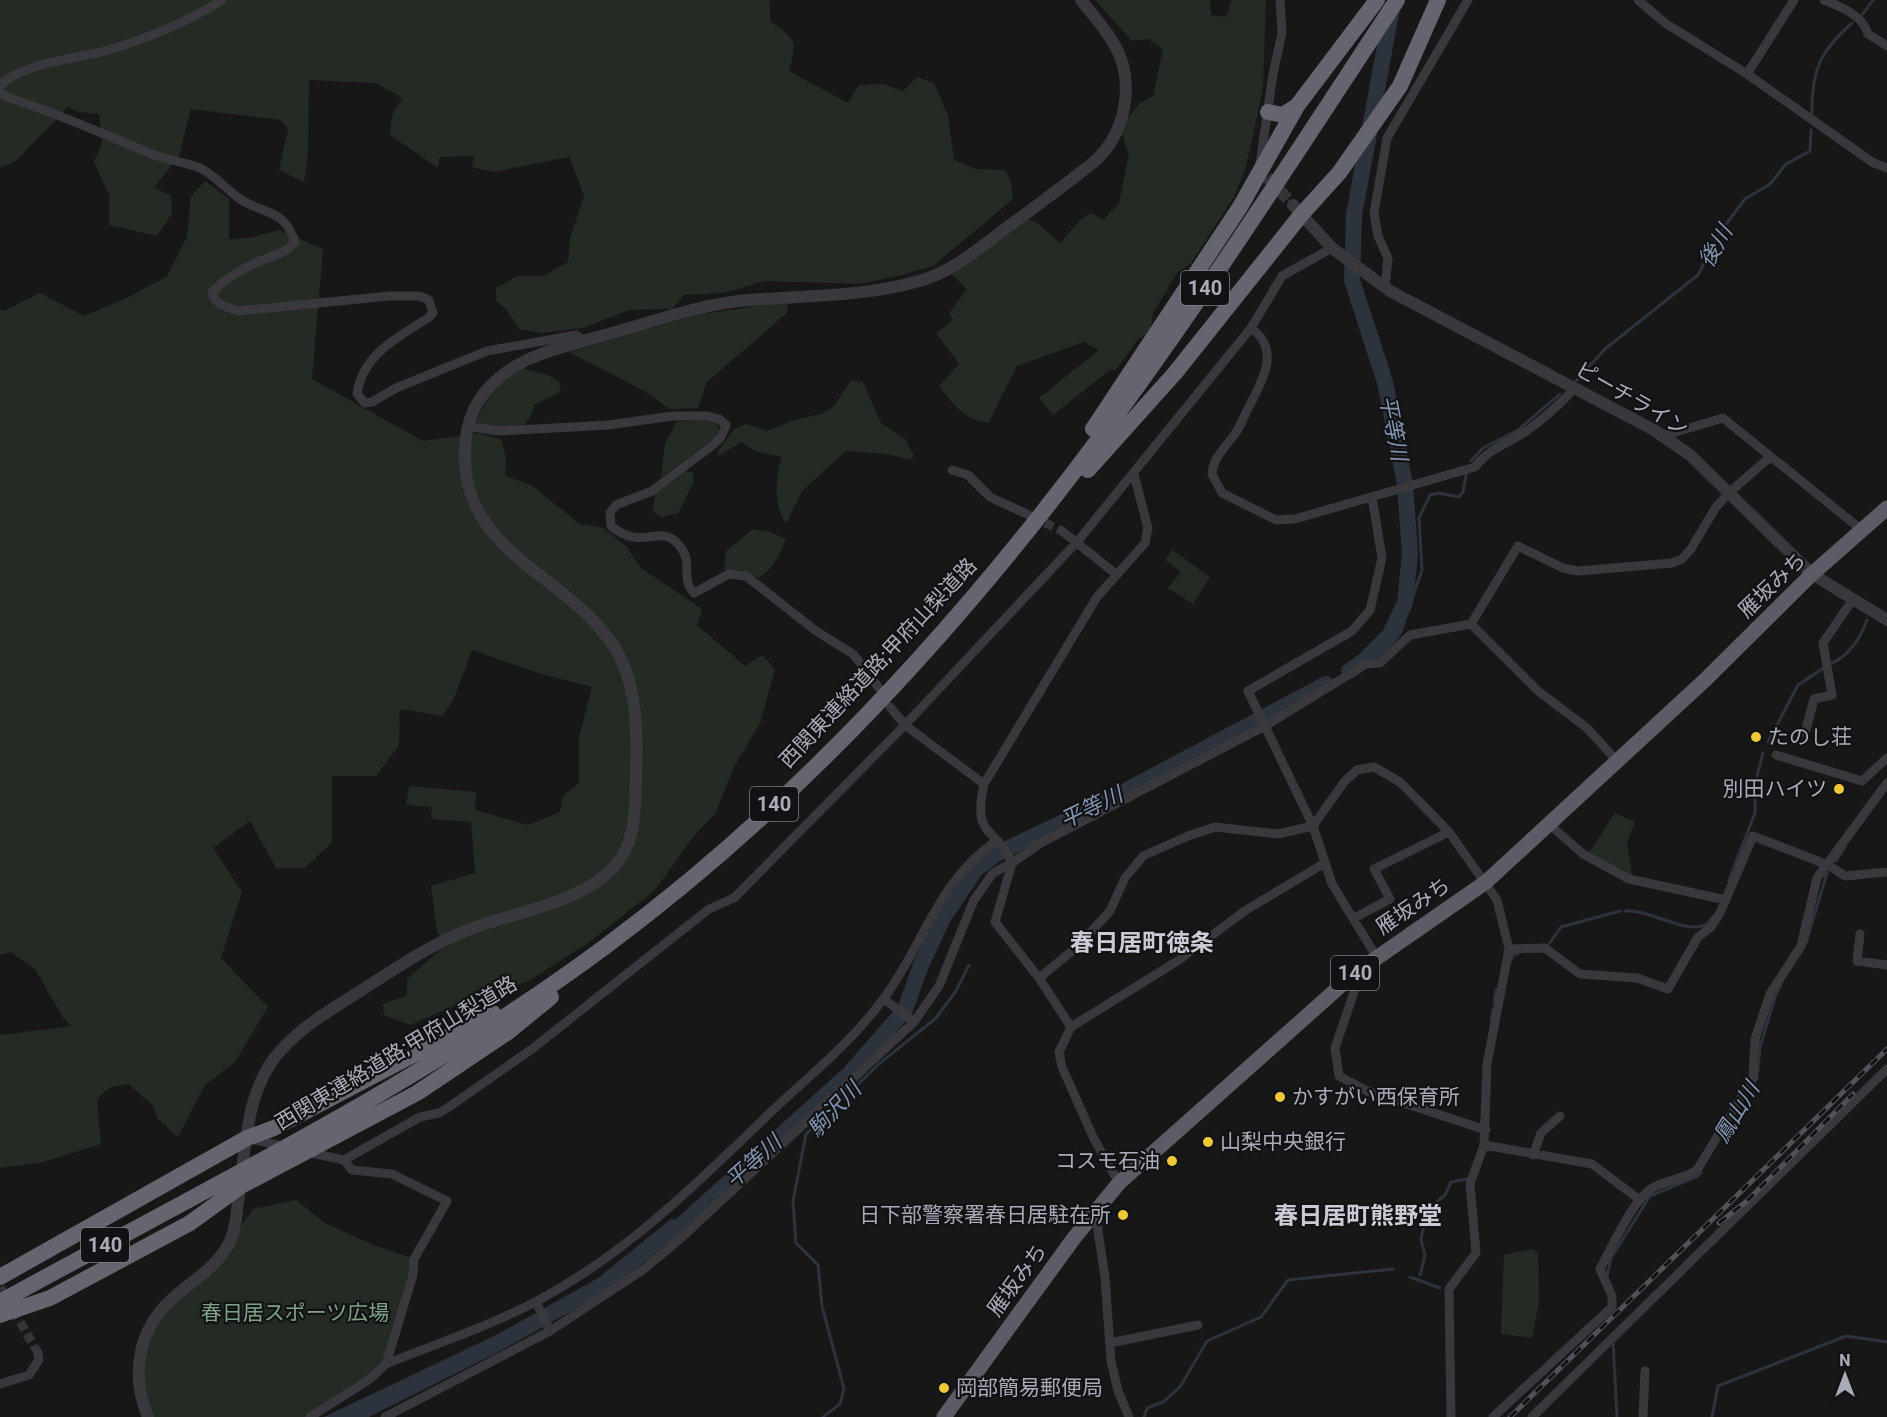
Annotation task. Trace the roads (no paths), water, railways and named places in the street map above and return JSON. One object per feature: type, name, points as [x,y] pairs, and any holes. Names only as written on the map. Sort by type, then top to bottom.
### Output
[{"type":"highway","points":[[1035,515],[1265,175],[1297,105],[1377,0]]},
{"type":"highway","name":"西関東連絡道路;甲府山梨道路","points":[[0,1302],[211,1188],[408,1077],[507,1015],[670,896],[783,795],[873,706],[886,686],[1003,561],[1035,515],[1171,338],[1397,0]]},
{"type":"highway","points":[[1003,561],[1039,526],[1175,373],[1297,210],[1339,173],[1400,86],[1438,0]]},
{"type":"highway","points":[[1268,112],[1283,115],[1297,105]]},
{"type":"highway","name":"雁坂みち","points":[[944,1417],[1095,1211],[1119,1183],[1355,973],[1376,956],[1486,882],[1617,761],[1812,574],[1887,508]]},
{"type":"highway","points":[[0,1315],[50,1298],[190,1223],[241,1186],[417,1093],[508,1032],[613,947],[670,896]]},
{"type":"highway","points":[[0,1277],[247,1138],[274,1128],[559,979]]},
{"type":"street","points":[[0,86],[28,70],[106,51],[152,36],[194,17],[222,0]]},
{"type":"street","points":[[148,1417],[139,1392],[138,1376],[147,1331],[153,1318],[171,1299],[210,1269],[226,1249],[234,1232],[248,1119],[260,1083],[272,1060],[315,1019],[443,940],[572,895],[594,884],[618,863],[630,842],[636,786],[636,730],[632,688],[614,645],[597,625],[510,552],[486,526],[473,499],[465,466],[467,426],[477,404],[497,379],[515,366],[584,341],[677,314],[732,302],[856,292],[910,283],[937,275],[965,258],[1094,162],[1111,144],[1118,131],[1125,99],[1125,75],[1121,59],[1115,45],[1081,0]]},
{"type":"street","points":[[1265,175],[1259,161],[1282,33],[1280,0]]},
{"type":"street","points":[[1385,288],[1388,258],[1378,236],[1374,213],[1387,138],[1468,0]]},
{"type":"street","points":[[1638,0],[1665,23],[1747,74],[1872,162],[1887,168]]},
{"type":"street","points":[[1747,74],[1794,0]]},
{"type":"street","points":[[1824,0],[1848,10],[1866,25],[1868,34],[1887,46]]},
{"type":"street","points":[[0,92],[7,97],[114,136],[153,154],[201,169],[242,201],[272,212],[284,222],[290,229],[295,242],[288,250],[256,263],[224,280],[212,292],[214,300],[223,306],[238,311],[389,296],[419,296],[429,300],[433,313],[375,355],[359,382],[357,394],[364,403],[372,402],[396,388],[487,351],[576,335],[584,341]]},
{"type":"street","name":"ピーチライン","points":[[1297,210],[1332,248],[1385,288],[1575,388],[1662,436],[1690,455],[1812,574],[1887,621]]},
{"type":"street","points":[[344,1160],[420,1117],[439,1113],[449,1107],[532,1049],[709,909],[734,898],[905,725],[1077,542],[1134,475],[1251,328],[1282,276],[1332,248]]},
{"type":"street","points":[[1251,328],[1264,340],[1268,349],[1268,366],[1237,430],[1213,464],[1212,474],[1222,493],[1275,520],[1288,521],[1475,466],[1486,454],[1523,433],[1546,416],[1575,388]]},
{"type":"street","points":[[467,426],[498,431],[608,425],[673,416],[719,419],[726,425],[721,437],[714,444],[652,491],[616,505],[609,513],[611,526],[626,537],[637,539],[658,535],[676,541],[687,557],[687,583],[694,593],[729,574],[746,576],[816,631],[853,654],[886,686]]},
{"type":"street","points":[[1662,436],[1723,418],[1863,531]]},
{"type":"street","points":[[385,1417],[550,1331],[644,1269],[680,1239],[914,1022],[939,986],[974,900],[993,873],[1011,860],[1265,726],[1366,664],[1380,663],[1410,635],[1471,624],[1518,546],[1563,568],[1578,571],[1672,563],[1682,560],[1716,507],[1770,457]]},
{"type":"street","points":[[952,470],[968,475],[990,497],[1035,515]]},
{"type":"street","points":[[1011,860],[980,823],[980,801],[984,784],[1097,597],[1145,543],[1148,528],[1134,475]]},
{"type":"street","points":[[1376,956],[1332,884],[1323,864],[1313,826],[1248,691],[1352,631],[1370,610],[1382,558],[1377,496]]},
{"type":"street","points":[[1062,531],[1116,574]]},
{"type":"street","points":[[1805,733],[1814,699],[1832,695],[1823,643],[1853,599]]},
{"type":"street","points":[[1471,624],[1538,691],[1587,728],[1617,761]]},
{"type":"street","points":[[890,707],[905,725],[984,784]]},
{"type":"street","points":[[1776,755],[1862,781],[1887,758]]},
{"type":"street","points":[[1039,978],[1076,948],[1110,911],[1125,878],[1143,856],[1215,827],[1278,834],[1313,826],[1344,782],[1357,770],[1374,767],[1400,782],[1449,832],[1497,900],[1509,949],[1486,1064],[1484,1145],[1470,1185],[1476,1253],[1449,1288],[1451,1417]]},
{"type":"street","points":[[1493,1417],[1612,1307],[1612,1296],[1600,1269],[1640,1200],[1653,1188],[1686,1178],[1697,1170],[1753,1078],[1755,1039],[1770,994],[1801,946],[1817,878],[1887,783]]},
{"type":"street","points":[[1549,824],[1583,854],[1629,879],[1726,900]]},
{"type":"street","points":[[1354,918],[1390,899],[1374,869],[1449,832]]},
{"type":"street","points":[[1509,949],[1545,948],[1580,974],[1637,978],[1668,989],[1698,936],[1710,928],[1726,900],[1753,836],[1828,865],[1845,876],[1887,872]]},
{"type":"street","points":[[310,1417],[370,1379],[386,1364],[536,1302],[606,1260],[655,1222],[843,1045],[884,999],[952,882],[973,857],[996,841]]},
{"type":"street","points":[[1011,860],[995,922],[1039,978],[1071,1027]]},
{"type":"street","points":[[1119,1183],[1094,1139],[1062,1067],[1059,1052],[1071,1027],[1179,960],[1246,910],[1323,864]]},
{"type":"street","points":[[1860,934],[1857,961],[1887,965]]},
{"type":"street","points":[[1355,973],[1355,989],[1335,1048],[1339,1076],[1368,1091],[1486,1130]]},
{"type":"street","points":[[884,999],[914,1022]]},
{"type":"street","points":[[1532,1417],[1887,1069]]},
{"type":"street","points":[[1533,1155],[1541,1132],[1560,1116]]},
{"type":"street","points":[[247,1138],[344,1160],[352,1170],[392,1174],[447,1201],[414,1259],[413,1275],[386,1364]]},
{"type":"street","points":[[1484,1145],[1592,1164],[1640,1200]]},
{"type":"street","points":[[1095,1211],[1118,1391],[1130,1417]]},
{"type":"street","points":[[536,1302],[550,1331]]},
{"type":"street","points":[[1110,1342],[1198,1325]]},
{"type":"street","points":[[0,1384],[29,1375],[39,1360],[38,1353]]},
{"type":"street","points":[[1643,1417],[1645,1371]]},
{"type":"waterway","name":"後川","points":[[1863,14],[1873,0]]},
{"type":"waterway","name":"平等川","points":[[1349,671],[1365,660],[1389,636],[1405,603],[1410,554],[1405,484],[1385,382],[1352,280],[1354,215],[1392,8]]},
{"type":"waterway","name":"後川","points":[[1812,115],[1813,87],[1819,64],[1832,44],[1852,23]]},
{"type":"waterway","name":"後川","points":[[1576,381],[1605,349],[1698,275],[1721,231],[1745,199],[1770,184],[1786,164],[1810,151],[1811,130]]},
{"type":"waterway","name":"後川","points":[[1471,461],[1483,448],[1518,430],[1560,394]]},
{"type":"waterway","name":"後川","points":[[1371,659],[1386,650],[1400,634],[1422,570],[1419,518],[1430,495],[1438,493],[1459,497],[1463,492],[1466,475]]},
{"type":"waterway","points":[[1832,663],[1844,656],[1854,645],[1867,620]]},
{"type":"waterway","points":[[1768,742],[1798,685],[1825,667]]},
{"type":"waterway","name":"平等川","points":[[669,1236],[849,1074],[905,1010],[921,965],[943,918],[976,869],[996,854],[1095,807],[1326,684]]},
{"type":"waterway","points":[[1729,880],[1755,813],[1755,784],[1763,753]]},
{"type":"waterway","name":"鳳山川","points":[[1836,861],[1845,847]]},
{"type":"waterway","name":"鳳山川","points":[[1806,943],[1827,873]]},
{"type":"waterway","points":[[1549,944],[1561,927],[1620,911]]},
{"type":"waterway","points":[[1625,911],[1635,911],[1677,924],[1697,927],[1706,925],[1713,917]]},
{"type":"waterway","points":[[1510,962],[1513,955],[1519,953]]},
{"type":"waterway","name":"駒沢川","points":[[823,1417],[840,1404],[844,1389],[822,1306],[818,1265],[796,1243],[793,1201],[806,1134],[880,1063],[936,1018],[956,991],[969,965]]},
{"type":"waterway","name":"鳳山川","points":[[1757,1079],[1760,1047],[1776,994],[1781,985]]},
{"type":"waterway","points":[[1494,1002],[1496,990]]},
{"type":"waterway","points":[[1491,1021],[1493,1009]]},
{"type":"waterway","name":"鳳山川","points":[[1607,1276],[1611,1258],[1650,1196],[1698,1176],[1701,1172]]},
{"type":"waterway","points":[[1420,1275],[1425,1256],[1421,1239],[1428,1209],[1445,1195],[1451,1182],[1467,1179]]},
{"type":"waterway","points":[[1144,1417],[1147,1408],[1163,1402],[1180,1387],[1207,1341],[1261,1317],[1288,1280],[1393,1269]]},
{"type":"waterway","points":[[1410,1277],[1440,1288]]},
{"type":"waterway","name":"鳳山川","points":[[1712,1417],[1718,1386],[1846,1336],[1887,1342]]},
{"type":"waterway","name":"鳳山川","points":[[1613,1341],[1617,1417]]},
{"type":"tunnel","points":[[1267,177],[1293,205]]},
{"type":"tunnel","points":[[1033,517],[1062,531]]},
{"type":"tunnel","points":[[0,1287],[38,1353]]},
{"type":"railway","points":[[1510,1417],[1887,1049]]},
{"type":"railway","points":[[1719,1223],[1747,1201],[1853,1094]]},
{"type":"place","name":"たのし荘","points":[[1756,737]]},
{"type":"place","name":"別田ハイツ","points":[[1839,789]]},
{"type":"place","name":"かすがい西保育所","points":[[1280,1097]]},
{"type":"place","name":"山梨中央銀行","points":[[1208,1142]]},
{"type":"place","name":"コスモ石油","points":[[1172,1161]]},
{"type":"place","name":"日下部警察署春日居駐在所","points":[[1123,1215]]},
{"type":"place","name":"岡部簡易郵便局","points":[[944,1388]]},
{"type":"district","name":"春日居町徳条","points":[[1142,943]]},
{"type":"district","name":"春日居町熊野堂","points":[[1358,1216]]},
{"type":"park label","name":"春日居スポーツ広場","points":[[295,1313]]}]
